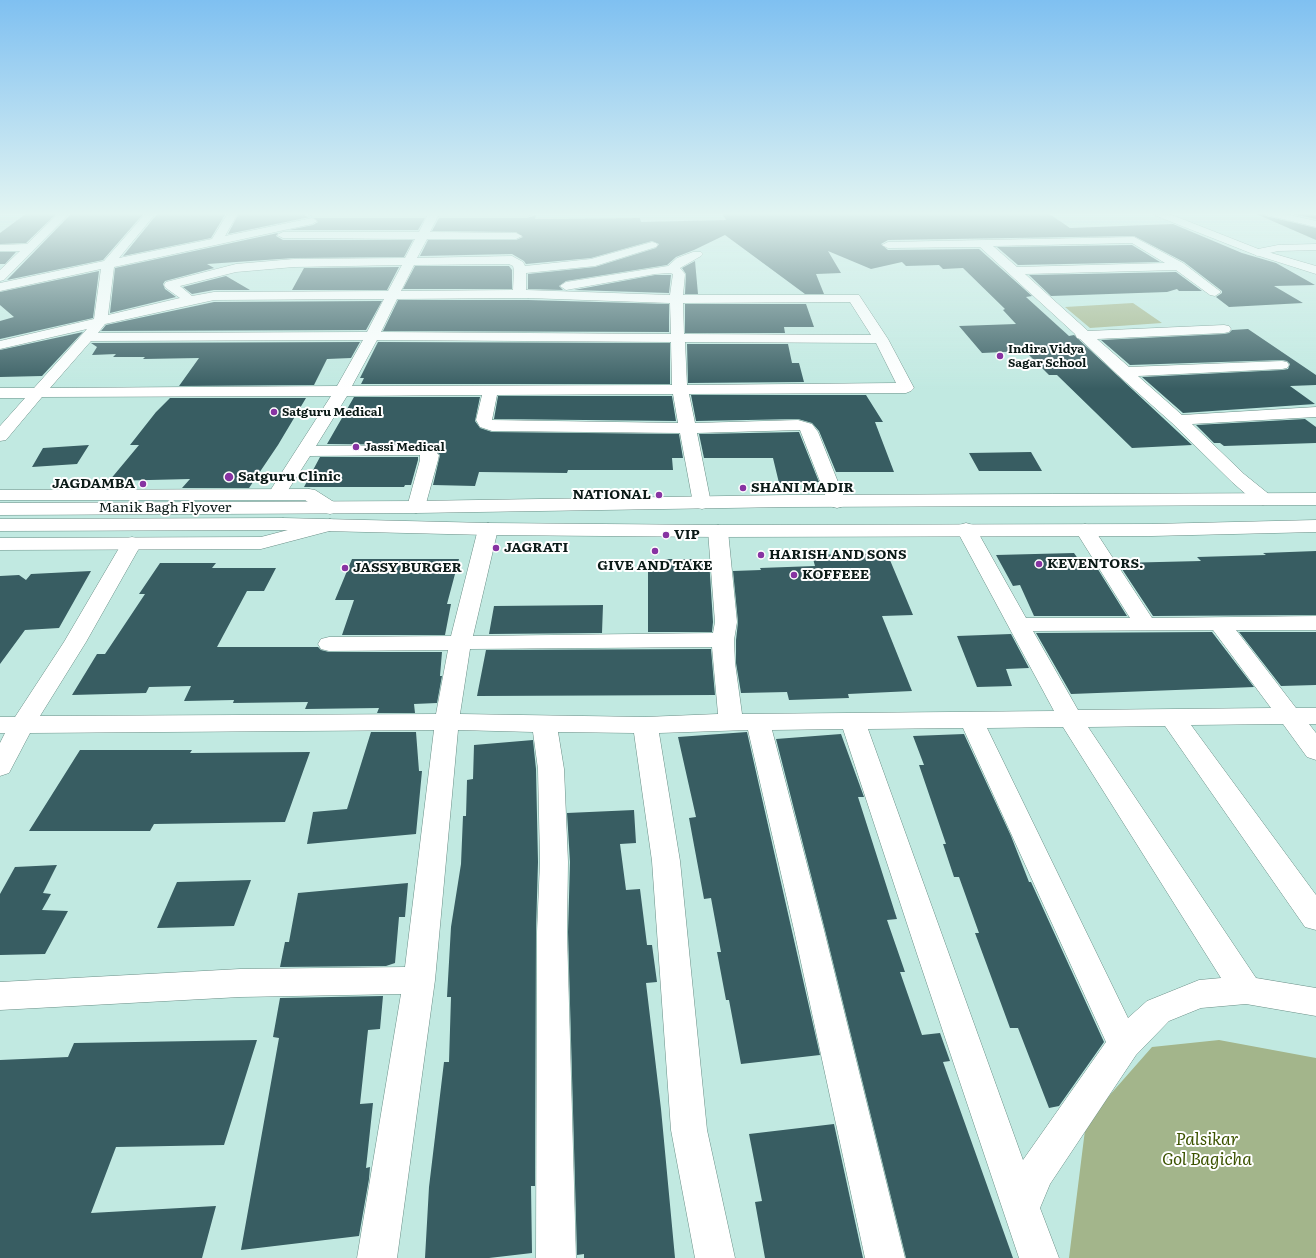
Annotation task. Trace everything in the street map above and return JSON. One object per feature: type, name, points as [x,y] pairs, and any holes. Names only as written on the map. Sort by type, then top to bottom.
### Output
[{"type":"street","points":[[0,287],[72,272]]},
{"type":"street","points":[[0,436],[36,393],[100,322],[107,272]]},
{"type":"street","points":[[190,300],[165,281],[216,272]]},
{"type":"street","points":[[243,296],[252,272]]},
{"type":"street","points":[[280,296],[290,272]]},
{"type":"street","points":[[283,509],[304,451],[342,391],[404,272]]},
{"type":"street","points":[[518,272],[524,294]]},
{"type":"street","points":[[524,294],[646,272]]},
{"type":"street","points":[[677,272],[679,274],[676,298],[680,390],[702,503]]},
{"type":"street","points":[[1014,272],[1123,372],[1178,420],[1238,478],[1263,499]]},
{"type":"street","points":[[1187,272],[1215,292]]},
{"type":"street","points":[[0,345],[207,296],[524,294],[676,298],[854,298],[881,339],[906,388],[680,390],[491,389],[0,393]]},
{"type":"street","points":[[1082,334],[1224,329]]},
{"type":"street","points":[[88,337],[372,336],[881,339]]},
{"type":"street","points":[[1123,372],[1282,365]]},
{"type":"street","points":[[491,389],[484,420],[486,424],[492,426],[687,428],[798,425],[806,427],[810,432],[837,502]]},
{"type":"street","points":[[1178,420],[1316,412]]},
{"type":"street","points":[[304,451],[424,450],[430,455],[416,507]]},
{"type":"street","points":[[0,495],[283,509],[309,494],[330,516],[488,529],[718,531],[966,529],[1085,530],[1316,526]]},
{"type":"street","points":[[0,544],[261,543],[330,516],[416,507],[702,503],[1263,499],[1316,500]]},
{"type":"street","name":"Manik Bagh Flyover","points":[[0,509],[283,509],[330,516]]},
{"type":"street","name":"Manik Bagh Flyover","points":[[0,525],[283,509]]},
{"type":"street","points":[[377,1258],[419,980],[447,722],[460,643],[488,529]]},
{"type":"street","points":[[966,529],[1070,718],[1246,990]]},
{"type":"street","points":[[1085,530],[1145,624]]},
{"type":"street","points":[[718,531],[726,622],[723,640],[724,663],[745,722],[809,930],[885,1258]]},
{"type":"street","points":[[0,768],[11,725],[75,642],[132,544]]},
{"type":"street","points":[[1019,625],[1316,623]]},
{"type":"street","points":[[1220,624],[1288,716],[1316,751]]},
{"type":"street","points":[[329,644],[723,640]]},
{"type":"street","points":[[11,725],[447,722],[645,725],[745,722],[1316,716]]},
{"type":"street","points":[[1172,717],[1316,918]]},
{"type":"street","points":[[971,719],[1124,1044]]},
{"type":"street","points":[[853,721],[932,954],[1022,1206],[1039,1258]]},
{"type":"street","points":[[544,723],[551,769],[554,862],[552,932],[556,1258]]},
{"type":"street","points":[[645,725],[666,861],[689,1130],[715,1258]]},
{"type":"street","points":[[0,996],[240,983],[419,980]]},
{"type":"street","points":[[1022,1206],[1037,1171],[1124,1044],[1158,1011],[1199,994],[1246,990],[1316,1002]]},
{"type":"green space","points":[[1133,303],[1162,323],[1090,328],[1065,307]]},
{"type":"green space","name":"Palsikar Gol Bagicha","points":[[1219,1040],[1316,1058],[1316,1258],[1069,1258],[1086,1122],[1152,1047]]},
{"type":"building","points":[[15,272],[47,272],[7,280]]},
{"type":"building","points":[[99,272],[93,318],[0,339],[0,321],[14,317],[0,305],[0,292]]},
{"type":"building","points":[[115,272],[200,272],[165,281],[163,284],[165,289],[176,297],[110,313]]},
{"type":"building","points":[[302,272],[397,272],[387,290],[292,290]]},
{"type":"building","points":[[412,272],[512,272],[512,289],[403,289]]},
{"type":"building","points":[[550,272],[625,272],[566,281],[559,286],[563,290],[528,289],[528,274]]},
{"type":"building","points":[[684,272],[696,272],[698,294],[685,294],[686,274]]},
{"type":"building","points":[[775,272],[840,272],[841,273],[816,274],[824,294],[805,294]]},
{"type":"building","points":[[967,272],[1005,272],[1032,296],[1026,297],[1069,336],[1074,335],[1192,445],[1132,448],[1057,375],[1049,375],[1025,351],[982,353],[959,326],[1016,324],[1003,310],[1005,309]]},
{"type":"building","points":[[1176,272],[1202,291],[1179,291],[1177,289],[1167,292],[1051,296],[1029,275]]},
{"type":"building","points":[[1197,272],[1291,272],[1315,285],[1274,286],[1303,303],[1229,307],[1216,297],[1222,293],[1222,291]]},
{"type":"building","points":[[655,275],[671,275],[669,293],[574,290]]},
{"type":"building","points":[[226,276],[250,290],[214,290],[192,294],[183,287]]},
{"type":"building","points":[[398,300],[528,300],[669,304],[669,332],[383,331]]},
{"type":"building","points":[[382,301],[366,330],[101,331],[106,325],[214,302]]},
{"type":"building","points":[[685,304],[806,304],[814,327],[784,327],[785,333],[685,333]]},
{"type":"building","points":[[1248,329],[1316,375],[1316,385],[1290,386],[1315,404],[1183,413],[1142,377],[1282,370],[1288,369],[1290,364],[1287,361],[1282,360],[1130,365],[1101,340],[1224,334],[1229,333],[1232,330]]},
{"type":"building","points":[[83,332],[42,376],[0,377],[0,350]]},
{"type":"building","points":[[360,342],[351,358],[327,359],[314,385],[179,386],[199,358],[143,359],[145,357],[113,357],[116,354],[92,355],[97,347],[91,343]]},
{"type":"building","points":[[378,342],[670,343],[670,384],[361,384],[364,378],[360,378]]},
{"type":"building","points":[[687,344],[788,344],[792,363],[799,363],[804,382],[688,383]]},
{"type":"building","points":[[691,395],[866,395],[883,422],[875,422],[894,472],[836,472],[819,431],[812,423],[798,419],[696,421]]},
{"type":"building","points":[[498,396],[672,396],[676,421],[494,419]]},
{"type":"building","points":[[354,397],[480,397],[475,421],[480,428],[492,432],[679,434],[683,458],[672,458],[673,470],[568,470],[567,473],[479,472],[475,486],[433,485],[440,455],[430,445],[327,444]]},
{"type":"building","points":[[170,398],[306,398],[278,445],[249,488],[182,488],[190,479],[109,481],[139,445],[130,445],[156,412]]},
{"type":"building","points":[[1305,419],[1316,427],[1316,443],[1224,446],[1220,443],[1214,443],[1196,425]]},
{"type":"building","points":[[799,432],[819,482],[779,483],[773,458],[704,458],[699,434]]},
{"type":"building","points":[[89,445],[77,464],[32,467],[43,448]]},
{"type":"building","points":[[1031,452],[1042,471],[979,471],[969,453]]},
{"type":"building","points":[[320,457],[418,457],[418,460],[411,485],[405,485],[404,487],[304,487]]},
{"type":"building","points":[[1316,551],[1316,615],[1153,616],[1118,563],[1201,561],[1197,557],[1266,555],[1263,553]]},
{"type":"building","points":[[887,553],[913,615],[882,616],[912,691],[848,694],[849,698],[789,700],[787,692],[741,693],[736,663],[738,622],[733,571],[761,570],[760,568],[815,566],[812,555]]},
{"type":"building","points":[[1074,553],[1081,563],[1094,563],[1127,616],[1034,616],[1020,585],[1013,586],[996,555]]},
{"type":"building","points":[[352,559],[459,559],[447,604],[451,604],[445,635],[342,635],[354,600],[335,600]]},
{"type":"building","points":[[648,559],[709,559],[713,622],[712,632],[648,632]]},
{"type":"building","points":[[160,563],[216,563],[212,568],[276,568],[264,591],[247,591],[217,647],[318,647],[321,650],[329,652],[442,652],[440,676],[442,676],[437,703],[414,704],[415,713],[377,713],[379,708],[305,709],[308,702],[233,703],[234,700],[184,701],[191,686],[149,687],[146,693],[72,695],[97,654],[105,654],[145,594],[139,594]]},
{"type":"building","points":[[91,571],[59,628],[25,630],[0,664],[0,576],[19,575],[26,580],[31,574]]},
{"type":"building","points":[[603,605],[602,633],[489,634],[494,606]]},
{"type":"building","points":[[1212,632],[1254,687],[1071,694],[1036,633]]},
{"type":"building","points":[[1239,632],[1316,632],[1316,685],[1281,686]]},
{"type":"building","points":[[1011,634],[1029,668],[1006,669],[1012,686],[977,687],[957,636]]},
{"type":"building","points":[[711,649],[715,695],[477,696],[486,650]]},
{"type":"building","points":[[371,732],[416,732],[419,771],[422,771],[416,834],[307,844],[313,812],[347,809]]},
{"type":"building","points":[[747,732],[820,1055],[741,1064],[729,1000],[726,1000],[717,952],[721,952],[711,898],[704,899],[689,818],[696,817],[678,737]]},
{"type":"building","points":[[841,734],[864,797],[858,797],[897,919],[887,920],[905,972],[900,972],[922,1035],[940,1033],[950,1061],[943,1062],[1013,1258],[906,1258],[776,739]]},
{"type":"building","points":[[964,734],[1011,836],[1029,882],[1031,882],[1104,1042],[1059,1106],[1049,1108],[1018,1028],[1010,1028],[975,933],[979,933],[959,877],[954,877],[943,844],[946,844],[919,765],[924,765],[913,736]]},
{"type":"building","points":[[533,740],[536,769],[538,862],[536,932],[535,1186],[531,1186],[532,1253],[489,1258],[425,1258],[429,1187],[444,1062],[449,1062],[451,997],[447,997],[451,927],[461,864],[463,816],[466,816],[467,780],[473,779],[474,745]]},
{"type":"building","points":[[80,750],[192,750],[190,753],[310,752],[285,822],[154,824],[150,831],[29,831]]},
{"type":"building","points":[[634,810],[636,843],[620,844],[626,890],[640,889],[647,945],[652,945],[657,982],[646,983],[661,1109],[675,1258],[584,1258],[584,1254],[577,1255],[568,932],[570,862],[567,813]]},
{"type":"building","points":[[57,865],[43,893],[51,894],[42,910],[68,911],[45,954],[0,955],[0,894],[15,867]]},
{"type":"building","points":[[251,880],[234,926],[157,928],[177,882]]},
{"type":"building","points":[[408,883],[405,917],[399,917],[395,963],[386,966],[280,967],[285,942],[289,942],[298,893]]},
{"type":"building","points":[[383,996],[380,1029],[368,1030],[360,1104],[373,1103],[366,1168],[370,1167],[369,1179],[359,1236],[241,1250],[279,1038],[273,1037],[280,998]]},
{"type":"building","points":[[257,1040],[224,1145],[116,1147],[91,1213],[216,1206],[202,1258],[0,1258],[0,1060],[68,1057],[74,1043]]},
{"type":"building","points":[[834,1124],[863,1258],[765,1258],[755,1202],[762,1201],[749,1134]]},
{"type":"place","name":"Indira Vidya Sagar School","points":[[1000,356]]},
{"type":"place","name":"Satguru Medical","points":[[274,412]]},
{"type":"place","name":"Jassi Medical","points":[[356,447]]},
{"type":"place","name":"Satguru Clinic","points":[[229,477]]},
{"type":"place","name":"JAGDAMBA","points":[[143,484]]},
{"type":"place","name":"SHANI MADIR","points":[[743,488]]},
{"type":"place","name":"NATIONAL","points":[[659,495]]},
{"type":"place","name":"VIP","points":[[666,535]]},
{"type":"place","name":"JAGRATI","points":[[496,548]]},
{"type":"place","name":"GIVE AND TAKE","points":[[655,551]]},
{"type":"place","name":"HARISH AND SONS","points":[[761,555]]},
{"type":"place","name":"KEVENTORS.","points":[[1039,564]]},
{"type":"place","name":"JASSY BURGER","points":[[345,568]]},
{"type":"place","name":"KOFFEEE","points":[[794,575]]}]
